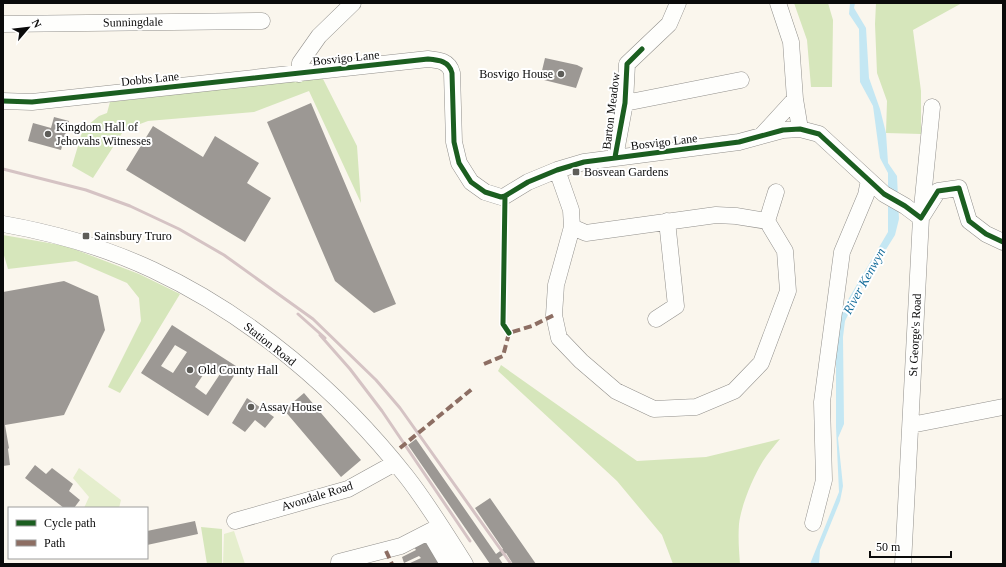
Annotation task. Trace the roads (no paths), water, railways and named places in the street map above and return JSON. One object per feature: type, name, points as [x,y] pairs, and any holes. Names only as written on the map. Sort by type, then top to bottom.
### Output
[{"type":"street","points":[[299,74],[300,63],[319,36],[353,3]]},
{"type":"street","name":"Barton Meadow","points":[[615,157],[625,103],[627,64],[669,24],[678,3]]},
{"type":"street","points":[[778,3],[791,42],[795,100],[800,129]]},
{"type":"street","name":"Sunningdale","points":[[3,24],[262,20]]},
{"type":"street","name":"Bosvigo Lane","points":[[299,74],[428,59],[438,60],[447,64],[451,68],[452,73],[454,142],[459,163],[471,182],[485,192],[501,197],[528,182],[557,170],[584,162],[740,142],[783,130],[800,129],[819,134],[884,194],[905,206],[921,218]]},
{"type":"street","name":"Dobbs Lane","points":[[3,101],[32,102],[299,74]]},
{"type":"street","points":[[625,103],[741,80]]},
{"type":"street","points":[[762,135],[795,100]]},
{"type":"street","name":"St George's Road","points":[[903,564],[921,218],[932,107]]},
{"type":"street","points":[[557,170],[571,210],[572,226],[556,285],[554,315],[559,338],[580,361],[616,391],[654,409],[696,407],[734,391],[761,364],[788,291],[785,251],[767,221],[776,192]]},
{"type":"street","points":[[813,523],[824,480],[822,402],[842,252],[866,195],[869,180]]},
{"type":"street","points":[[921,218],[938,191],[959,188],[969,221],[986,234],[1003,242]]},
{"type":"street","points":[[572,226],[586,233],[716,215],[736,216],[767,221]]},
{"type":"street","points":[[656,319],[676,306],[667,221]]},
{"type":"street","name":"Station Road","points":[[3,224],[51,234],[114,254],[153,270],[192,290],[232,314],[308,373],[348,410],[395,462],[413,486],[435,529],[465,564]]},
{"type":"street","points":[[911,425],[1003,407]]},
{"type":"street","name":"Avondale Road","points":[[235,521],[348,489],[395,462]]},
{"type":"street","points":[[339,564],[339,562],[401,546],[435,529],[448,564]]},
{"type":"water","name":"River Kenwyn","points":[[850,3],[855,3],[854,8],[866,28],[869,78],[880,109],[886,133],[888,163],[897,176],[899,219],[895,235],[857,296],[845,321],[843,337],[844,424],[838,438],[843,486],[840,501],[820,550],[819,564],[810,564],[839,492],[836,427],[836,331],[842,310],[888,232],[888,173],[880,158],[873,106],[860,82],[859,29],[849,14]]},
{"type":"railway","points":[[3,169],[86,190],[130,206],[179,229],[224,255],[313,319],[376,380],[400,408],[511,564]]},
{"type":"railway","points":[[298,314],[325,338]]},
{"type":"railway","points":[[320,335],[350,369],[382,411],[470,541]]},
{"type":"place","name":"Bosvigo House","points":[[561,74]]},
{"type":"place","name":"Kingdom Hall of Jehovahs Witnesses","points":[[48,134]]},
{"type":"place","name":"Bosvean Gardens","points":[[576,172]]},
{"type":"place","name":"Sainsbury Truro","points":[[86,236]]},
{"type":"place","name":"Old County Hall","points":[[190,370]]},
{"type":"place","name":"Assay House","points":[[251,407]]}]
